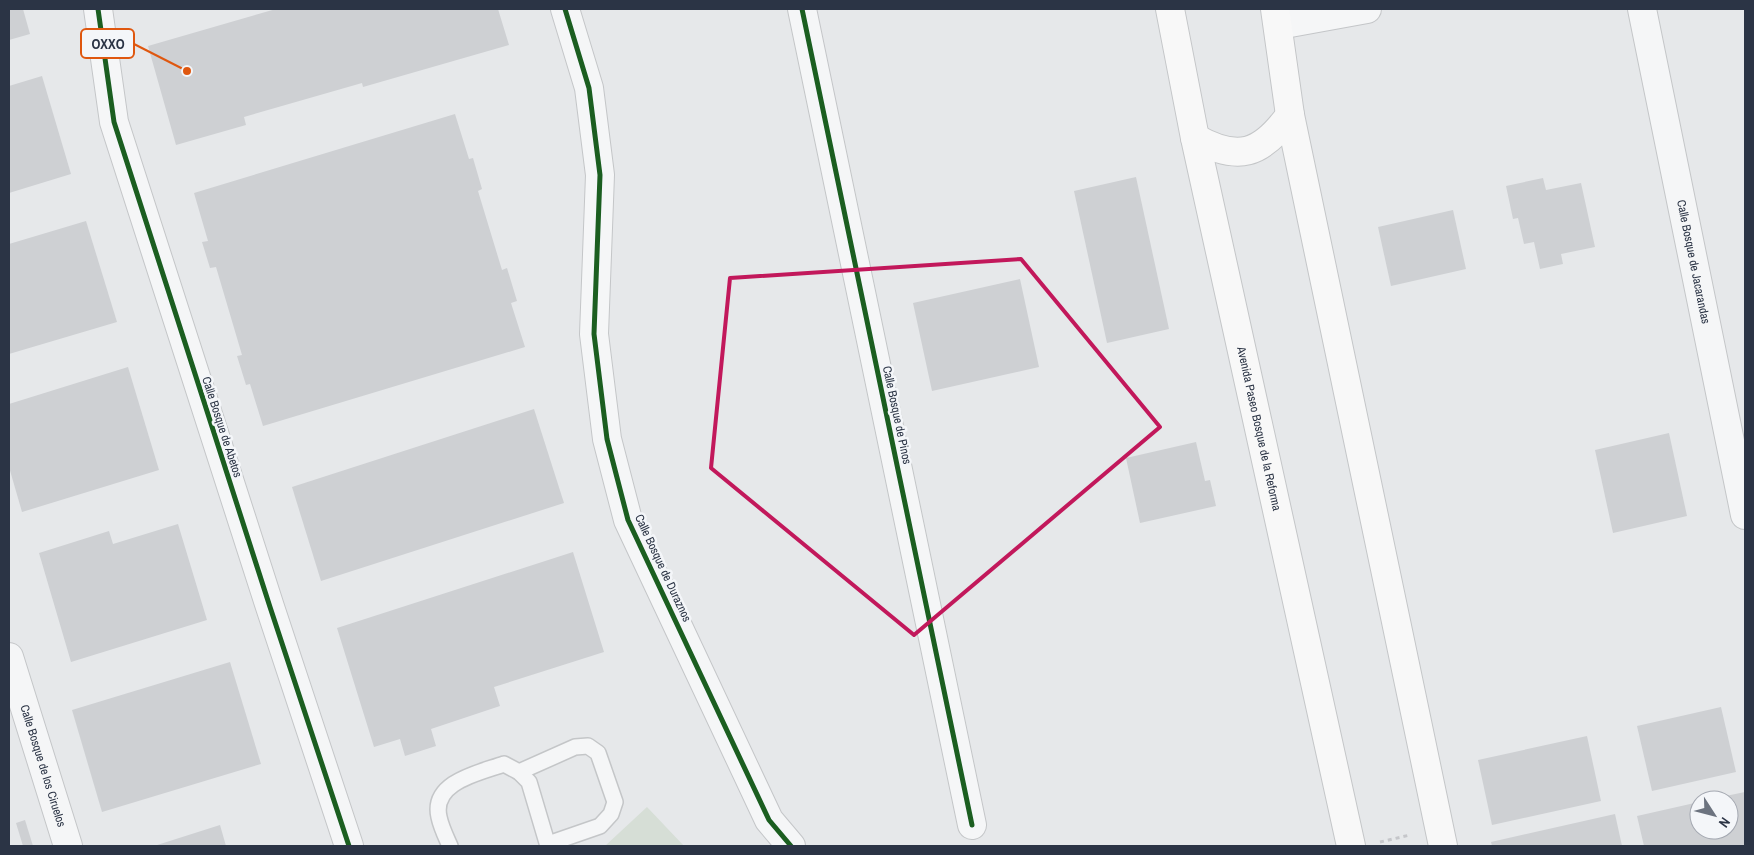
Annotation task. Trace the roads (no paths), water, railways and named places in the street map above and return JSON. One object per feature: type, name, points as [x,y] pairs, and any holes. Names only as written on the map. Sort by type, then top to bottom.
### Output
[{"type":"main road","name":"Avenida Paseo Bosque de la Reforma","points":[[1170,9],[1195,138],[1362,845]]},
{"type":"main road","points":[[1277,17],[1290,115],[1442,837]]},
{"type":"main road","points":[[1195,138],[1216,150],[1240,152],[1263,145],[1279,131],[1290,115]]},
{"type":"street","name":"Calle Bosque de Abetos","points":[[98,9],[114,122],[349,846]]},
{"type":"street","name":"Calle Bosque de Duraznos","points":[[565,9],[589,88],[600,175],[594,334],[607,439],[628,520],[768,820],[792,846]]},
{"type":"street","name":"Calle Bosque de Pinos","points":[[802,9],[972,825]]},
{"type":"street","points":[[1277,17],[1367,9]]},
{"type":"street","name":"Calle Bosque de Jacarandas","points":[[1642,9],[1745,515]]},
{"type":"street","name":"Calle Bosque de los Ciruelos","points":[[9,657],[68,846]]},
{"type":"lane","points":[[450,846],[438,816],[440,798],[451,784],[504,764],[519,772],[530,782],[548,845],[600,826],[611,814],[615,802],[598,753],[588,746],[575,747],[519,772]]},
{"type":"place","name":"OXXO","points":[[187,71]]}]
